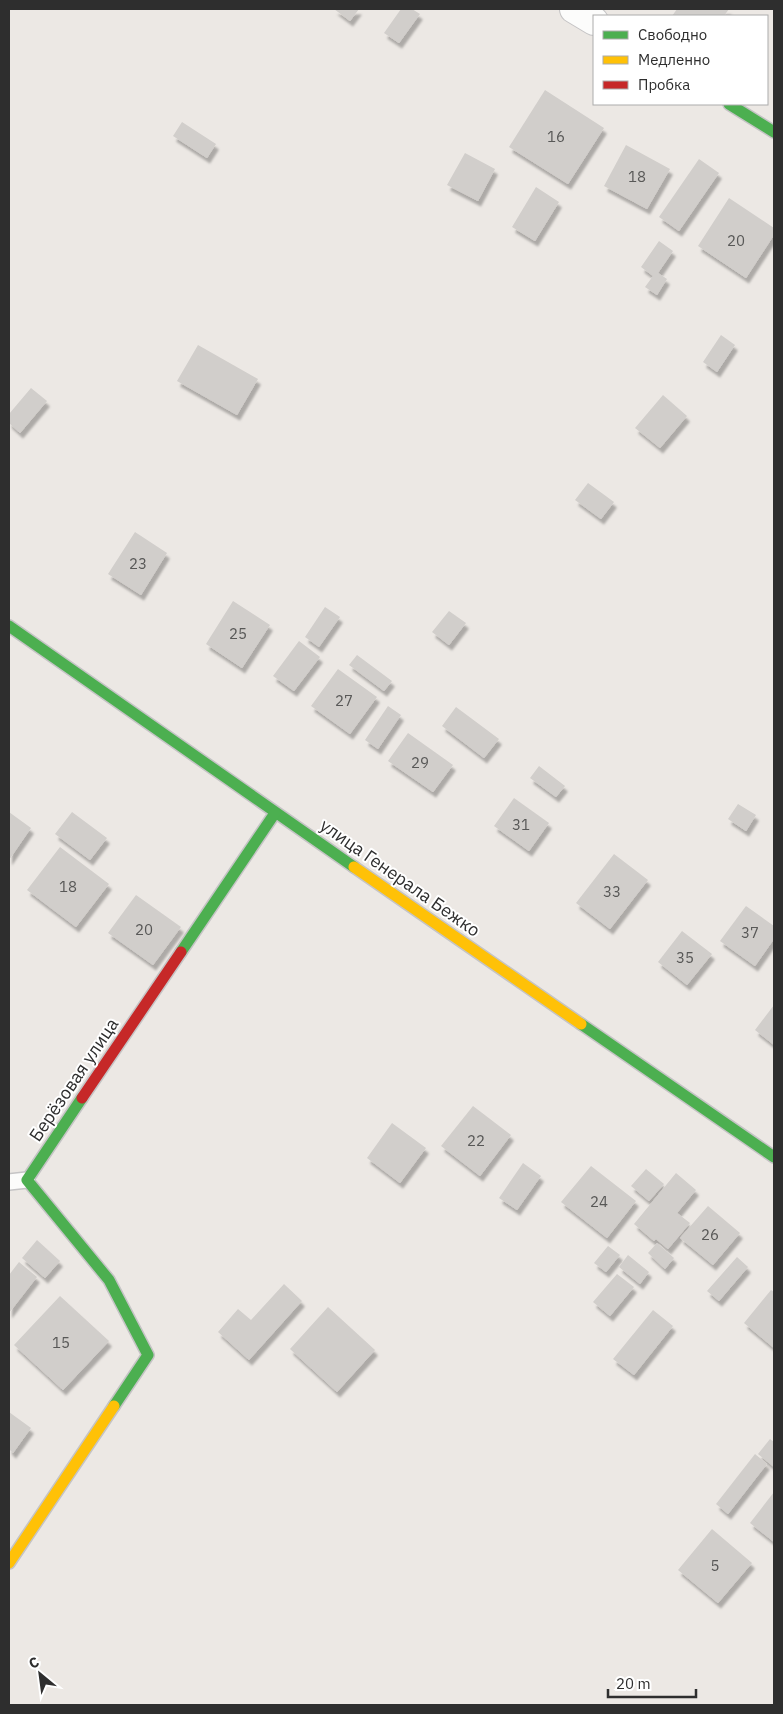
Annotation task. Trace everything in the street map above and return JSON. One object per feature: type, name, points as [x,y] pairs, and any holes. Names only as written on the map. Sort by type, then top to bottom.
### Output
[{"type":"street","points":[[574,9],[593,20]]},
{"type":"street","points":[[730,105],[774,132]]},
{"type":"street","name":"улица Генерала Бежко","points":[[9,626],[275,814],[774,1157]]},
{"type":"street","name":"Берёзовая улица","points":[[27,1180],[275,814]]},
{"type":"street","points":[[9,1563],[148,1355],[109,1280],[27,1180]]},
{"type":"lane","points":[[9,1182],[27,1180]]},
{"type":"building","points":[[334,9],[359,9],[350,21]]},
{"type":"building","points":[[401,9],[412,9],[420,14],[399,43],[384,33]]},
{"type":"building","points":[[677,9],[729,9],[725,15],[673,15]]},
{"type":"building","points":[[545,90],[604,128],[568,184],[509,147]]},
{"type":"building","points":[[182,122],[216,144],[207,158],[173,136]]},
{"type":"building","points":[[626,145],[670,169],[647,209],[604,186]]},
{"type":"building","points":[[465,153],[495,169],[478,201],[447,185]]},
{"type":"building","points":[[699,159],[719,173],[679,231],[659,217]]},
{"type":"building","points":[[536,187],[559,202],[535,241],[512,227]]},
{"type":"building","points":[[729,198],[774,228],[774,235],[746,278],[698,246]]},
{"type":"building","points":[[659,241],[673,251],[658,273],[667,279],[657,295],[645,287],[653,276],[641,267]]},
{"type":"building","points":[[721,335],[735,345],[717,372],[703,362]]},
{"type":"building","points":[[198,345],[258,379],[237,415],[177,381]]},
{"type":"building","points":[[31,388],[47,401],[20,433],[9,423],[9,414]]},
{"type":"building","points":[[663,395],[687,416],[660,448],[635,428]]},
{"type":"building","points":[[588,483],[614,502],[601,519],[575,500]]},
{"type":"building","points":[[135,532],[167,553],[141,595],[108,574]]},
{"type":"building","points":[[233,601],[270,625],[242,668],[206,644]]},
{"type":"building","points":[[325,607],[340,617],[319,647],[305,637]]},
{"type":"building","points":[[449,611],[466,623],[449,645],[432,632]]},
{"type":"building","points":[[299,641],[320,657],[294,691],[273,676]]},
{"type":"building","points":[[357,655],[392,681],[384,691],[349,665]]},
{"type":"building","points":[[338,669],[377,697],[350,734],[311,706]]},
{"type":"building","points":[[388,706],[401,715],[378,749],[365,740]]},
{"type":"building","points":[[456,707],[499,739],[484,758],[442,726]]},
{"type":"building","points":[[408,733],[453,765],[433,792],[388,761]]},
{"type":"building","points":[[539,766],[565,786],[556,797],[530,778]]},
{"type":"building","points":[[514,798],[549,823],[529,851],[494,826]]},
{"type":"building","points":[[738,804],[756,815],[746,831],[728,819]]},
{"type":"building","points":[[9,812],[31,828],[9,860]]},
{"type":"building","points":[[72,812],[107,838],[90,860],[55,834]]},
{"type":"building","points":[[60,847],[109,884],[76,927],[27,890]]},
{"type":"building","points":[[614,854],[648,880],[610,929],[576,903]]},
{"type":"building","points":[[136,895],[181,927],[153,965],[108,933]]},
{"type":"building","points":[[746,906],[774,926],[774,939],[755,966],[720,941]]},
{"type":"building","points":[[682,931],[712,954],[687,985],[658,962]]},
{"type":"building","points":[[774,1005],[774,1045],[755,1030]]},
{"type":"building","points":[[473,1106],[511,1135],[480,1176],[441,1146]]},
{"type":"building","points":[[392,1123],[426,1148],[400,1183],[367,1158]]},
{"type":"building","points":[[523,1163],[541,1176],[517,1210],[499,1198]]},
{"type":"building","points":[[591,1166],[636,1201],[607,1238],[561,1202]]},
{"type":"building","points":[[646,1169],[664,1184],[649,1201],[631,1186]]},
{"type":"building","points":[[676,1173],[696,1190],[677,1213],[690,1223],[668,1249],[656,1239],[654,1241],[634,1224]]},
{"type":"building","points":[[708,1206],[740,1233],[713,1265],[680,1238]]},
{"type":"building","points":[[37,1240],[60,1261],[45,1278],[22,1258]]},
{"type":"building","points":[[657,1243],[674,1258],[665,1269],[648,1253]]},
{"type":"building","points":[[608,1246],[620,1255],[606,1272],[594,1263]]},
{"type":"building","points":[[628,1255],[649,1272],[640,1284],[619,1267]]},
{"type":"building","points":[[737,1257],[748,1267],[719,1301],[707,1291]]},
{"type":"building","points":[[19,1262],[37,1277],[9,1313],[9,1275]]},
{"type":"building","points":[[617,1274],[634,1287],[610,1316],[593,1302]]},
{"type":"building","points":[[284,1284],[302,1301],[249,1360],[218,1332],[238,1309],[251,1320]]},
{"type":"building","points":[[771,1290],[774,1292],[774,1348],[744,1323]]},
{"type":"building","points":[[60,1296],[109,1341],[63,1390],[14,1345]]},
{"type":"building","points":[[328,1307],[375,1350],[337,1392],[290,1349]]},
{"type":"building","points":[[653,1310],[673,1326],[634,1375],[613,1359]]},
{"type":"building","points":[[9,1412],[31,1428],[13,1453],[9,1449]]},
{"type":"building","points":[[770,1439],[774,1442],[774,1467],[758,1454]]},
{"type":"building","points":[[755,1454],[767,1464],[728,1514],[716,1504]]},
{"type":"building","points":[[774,1492],[774,1542],[750,1523]]},
{"type":"building","points":[[712,1529],[752,1563],[718,1603],[678,1570]]},
{"type":"traffic: fast","points":[[731,105],[774,132]]},
{"type":"traffic: fast","points":[[9,626],[354,867]]},
{"type":"traffic: fast","points":[[181,952],[275,813]]},
{"type":"traffic: fast","points":[[581,1024],[774,1157]]},
{"type":"traffic: fast","points":[[82,1098],[27,1180],[109,1280],[148,1355],[114,1406]]},
{"type":"traffic: slow","points":[[354,867],[581,1024]]},
{"type":"traffic: slow","points":[[9,1563],[114,1406]]},
{"type":"traffic: jam","points":[[82,1098],[181,952]]}]
